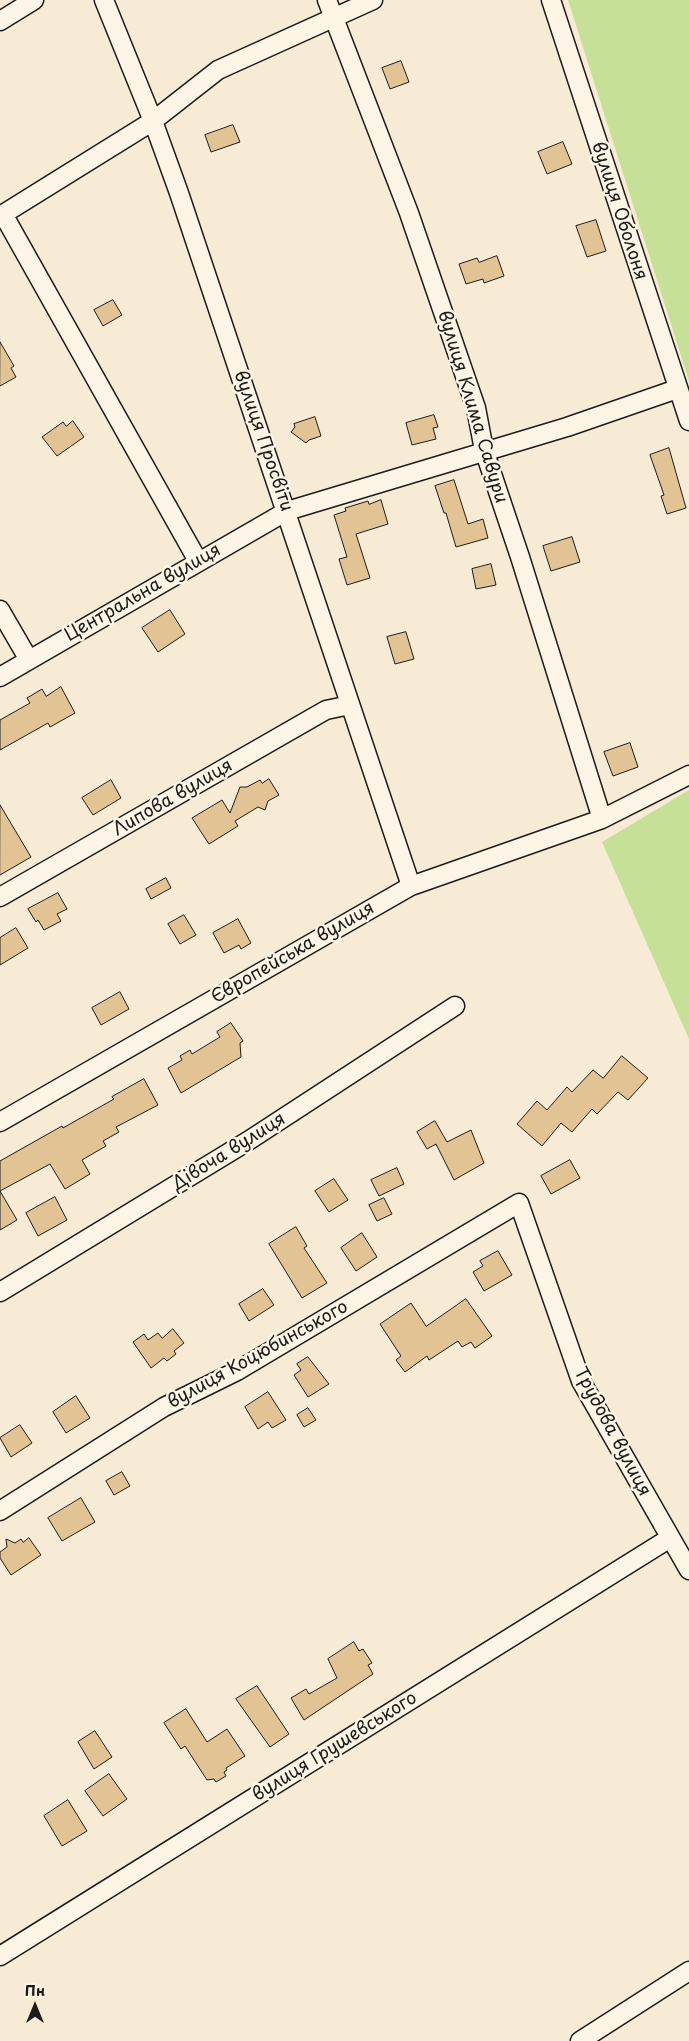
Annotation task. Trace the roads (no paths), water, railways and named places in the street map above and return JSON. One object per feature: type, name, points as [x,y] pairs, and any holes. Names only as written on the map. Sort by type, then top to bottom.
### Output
[{"type":"street","points":[[0,21],[34,0]]},
{"type":"street","name":"вулиця Просвіти","points":[[104,0],[153,121],[287,511],[411,886]]},
{"type":"street","name":"вулиця Клима Савури","points":[[327,0],[412,222],[476,408],[484,450],[520,557],[602,819]]},
{"type":"street","points":[[198,561],[2,215],[153,121],[218,70],[373,0]]},
{"type":"street","name":"вулиця Оболоня","points":[[552,0],[677,389],[689,421]]},
{"type":"street","name":"Центральна вулиця","points":[[0,677],[287,511],[484,450],[567,427],[677,389]]},
{"type":"street","points":[[0,610],[29,660]]},
{"type":"street","name":"Липова вулиця","points":[[0,898],[326,710],[350,705]]},
{"type":"street","points":[[602,819],[689,776]]},
{"type":"street","name":"Європейська вулиця","points":[[0,1122],[411,886],[602,819]]},
{"type":"street","name":"Дівоча вулиця","points":[[0,1292],[248,1141],[455,1006]]},
{"type":"street","name":"вулиця Коцюбинського","points":[[0,1511],[164,1406],[237,1371],[519,1203]]},
{"type":"street","name":"Трудова вулиця","points":[[519,1203],[581,1381],[689,1570]]},
{"type":"street","name":"вулиця Грушевського","points":[[0,1956],[670,1538]]},
{"type":"street","points":[[580,2041],[689,1972]]}]
